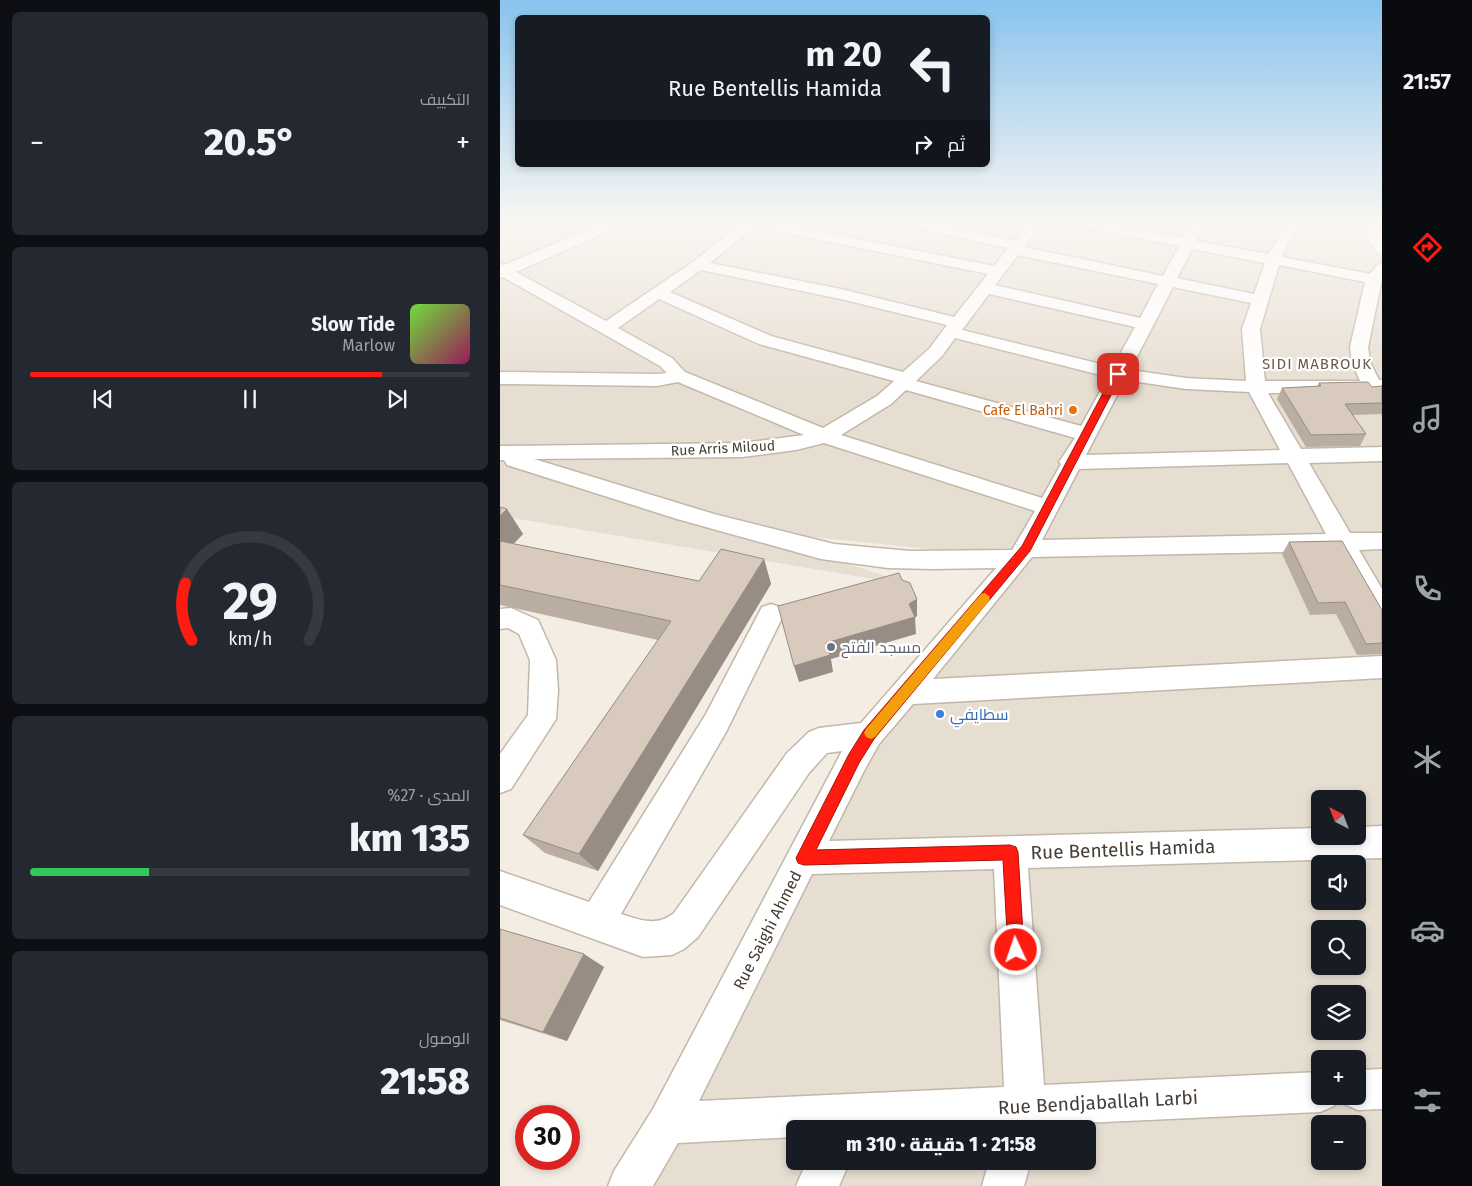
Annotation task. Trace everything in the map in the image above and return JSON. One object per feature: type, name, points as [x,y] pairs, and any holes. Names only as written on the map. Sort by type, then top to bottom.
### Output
[{"type":"street","points":[[516,279],[666,362],[677,374],[824,436],[1047,507]]},
{"type":"street","points":[[606,329],[678,279]]},
{"type":"street","points":[[769,279],[841,294],[1118,374],[1207,385],[1256,388],[1377,386]]},
{"type":"street","name":"Rue Arris Miloud","points":[[500,454],[742,450],[796,444],[824,436],[884,400],[936,352],[992,279]]},
{"type":"street","points":[[1159,279],[1260,300]]},
{"type":"street","points":[[1267,279],[1250,329],[1256,388],[1296,456],[1382,612]]},
{"type":"street","points":[[1376,279],[1359,347],[1361,362],[1377,386]]},
{"type":"street","name":"Rue Saighi Ahmed","points":[[629,1186],[667,1123],[854,759],[869,735],[1022,553],[1167,281]]},
{"type":"street","points":[[985,288],[1144,324]]},
{"type":"street","points":[[658,293],[765,340],[1085,434]]},
{"type":"street","points":[[503,376],[656,380],[670,379],[677,374]]},
{"type":"street","points":[[500,454],[683,514],[781,541],[846,555],[895,559],[993,560],[1022,553],[1382,541]]},
{"type":"street","points":[[1070,462],[1382,454]]},
{"type":"street","points":[[597,922],[716,723],[771,614]]},
{"type":"street","points":[[500,619],[511,618],[529,628],[543,660],[544,691],[542,719],[500,779]]},
{"type":"street","points":[[905,692],[1382,668]]},
{"type":"street","points":[[500,888],[643,939],[672,937],[686,926],[798,763],[816,743],[869,735]]},
{"type":"street","name":"Rue Bentellis Hamida","points":[[804,858],[1382,842]]},
{"type":"street","points":[[1010,852],[1022,1117]]},
{"type":"street","points":[[1366,1090],[1382,1089]]},
{"type":"street","name":"Rue Bendjaballah Larbi","points":[[892,1120],[1022,1117],[1311,1093]]},
{"type":"street","name":"Rue Bendjaballah Larbi","points":[[667,1123],[786,1122]]},
{"type":"street","points":[[817,1186],[825,1170]]},
{"type":"street","points":[[1003,1186],[1007,1170]]},
{"type":"shaded area","points":[[500,279],[1382,279],[1382,1186],[619,1186],[849,761],[1017,558],[746,530],[915,586],[500,516]],"holes":[[[929,355],[923,364],[801,475]]]},
{"type":"building","points":[[1368,382],[1372,387],[1382,386],[1382,403],[1345,404],[1366,434],[1311,435],[1282,388],[1321,386],[1319,383]]},
{"type":"building","points":[[500,507],[507,509],[500,516]]},
{"type":"building","points":[[500,541],[699,581],[721,549],[764,559],[579,854],[523,835],[671,621],[500,585]]},
{"type":"building","points":[[1342,541],[1382,610],[1382,643],[1366,644],[1345,602],[1318,603],[1289,542]]},
{"type":"building","name":"مسجد الفتح","points":[[899,573],[902,580],[910,583],[917,599],[909,604],[915,617],[826,643],[830,655],[794,666],[778,606]]},
{"type":"building","points":[[500,929],[584,954],[543,1032],[500,1018]]},
{"type":"slow traffic","points":[[871,733],[985,597]]},
{"type":"place","name":"Cafe El Bahri","points":[[1073,410]]},
{"type":"place","name":"مسجد الفتح","points":[[831,647]]},
{"type":"place","name":"سطايفي","points":[[940,714]]},
{"type":"district","name":"SIDI MABROUK","points":[[1317,364]]},
{"type":"route","points":[[1016,950],[1010,852],[804,858],[854,759],[869,735],[1026,548],[1118,374]]}]
